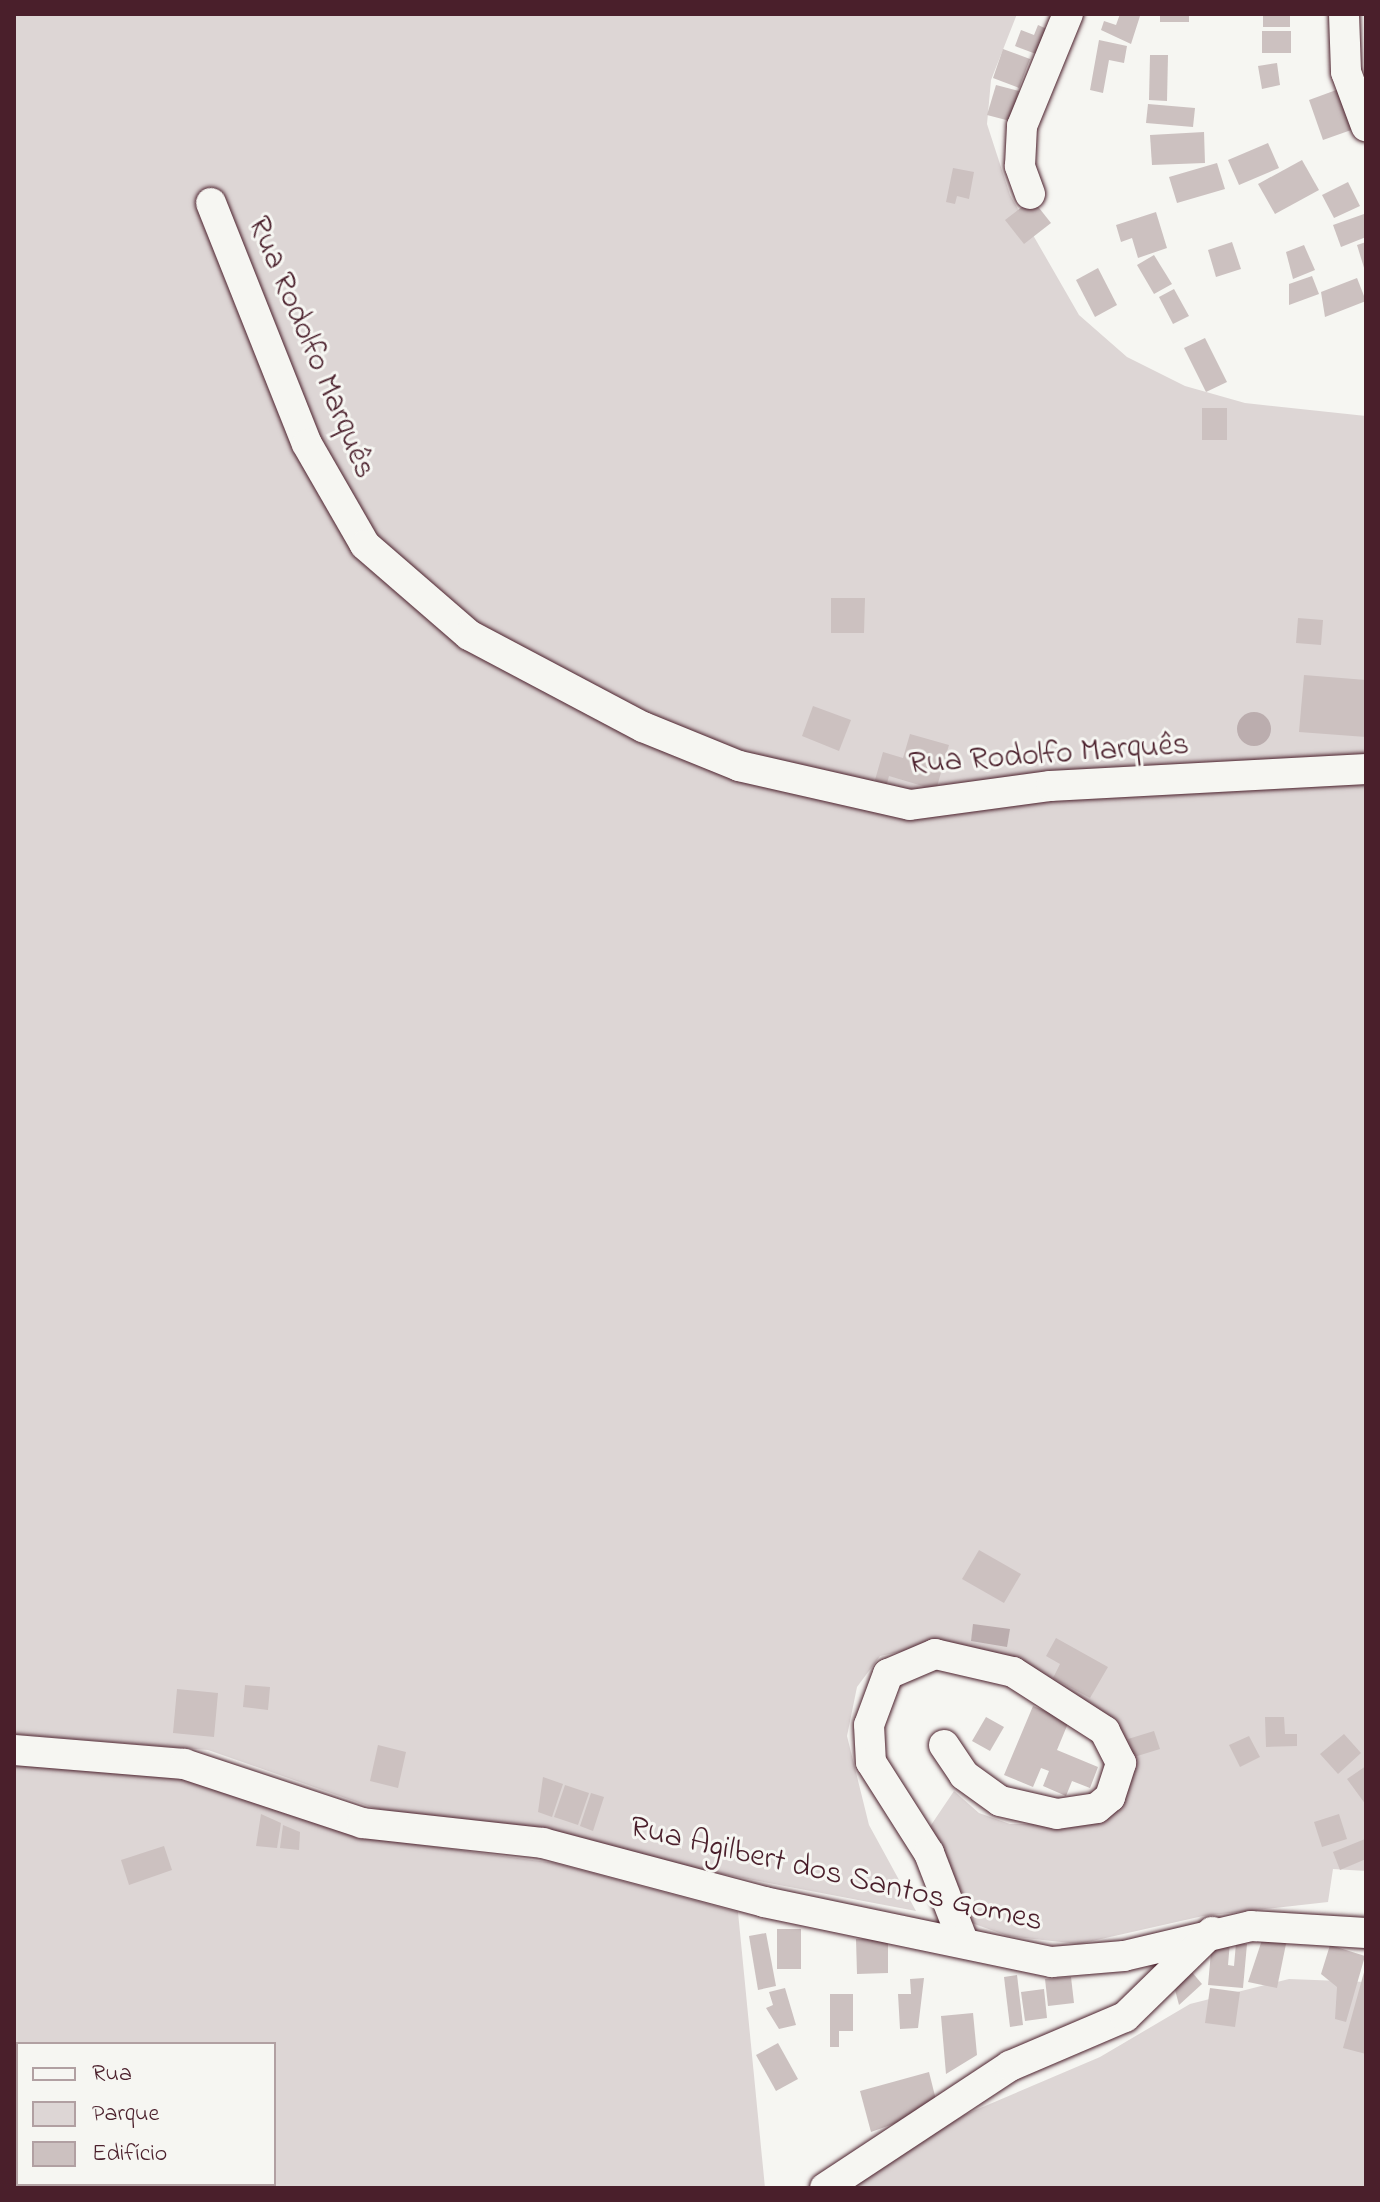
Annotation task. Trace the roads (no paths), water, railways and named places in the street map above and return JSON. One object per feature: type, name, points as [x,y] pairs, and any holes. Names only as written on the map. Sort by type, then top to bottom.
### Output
[{"type":"street","points":[[1030,194],[1020,166],[1026,109],[1068,14]]},
{"type":"street","points":[[1344,14],[1346,72],[1366,126]]},
{"type":"street","name":"Rua Rodolfo Marquês","points":[[211,203],[307,444],[365,545],[469,635],[597,704],[739,766],[886,803],[1366,769]]},
{"type":"street","points":[[944,1745],[964,1775],[1000,1801],[1057,1814],[1097,1808],[1110,1797],[1121,1763],[1105,1731],[1013,1672],[935,1654],[888,1674],[869,1725],[871,1762],[929,1853],[963,1941]]},
{"type":"street","name":"Rua Agilbert dos Santos Gomes","points":[[14,1750],[184,1764],[362,1823],[543,1843],[764,1902],[1075,1963],[1212,1932],[1284,1925],[1366,1933]]},
{"type":"street","points":[[825,2188],[1010,2066],[1125,2017],[1212,1932]]}]
